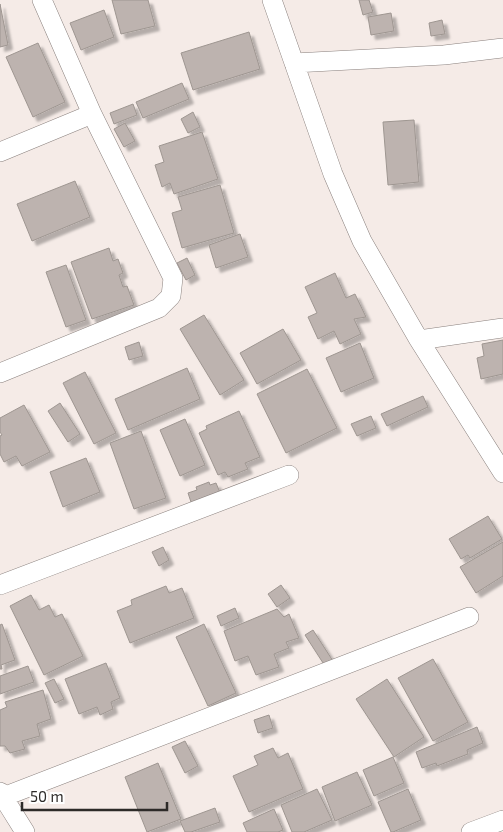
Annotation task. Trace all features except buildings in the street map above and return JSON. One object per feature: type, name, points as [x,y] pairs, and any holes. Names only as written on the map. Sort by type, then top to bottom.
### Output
[{"type":"street","points":[[0,373],[158,308],[171,296],[173,278],[92,114],[42,0]]},
{"type":"street","points":[[272,0],[333,174],[362,241],[419,340],[503,473]]},
{"type":"street","points":[[294,63],[444,54],[503,48]]},
{"type":"street","points":[[0,152],[92,114]]},
{"type":"street","points":[[419,340],[503,328]]},
{"type":"street","points":[[0,585],[289,475]]},
{"type":"street","points":[[25,832],[2,794],[469,617]]},
{"type":"street","points":[[471,832],[503,820]]}]
